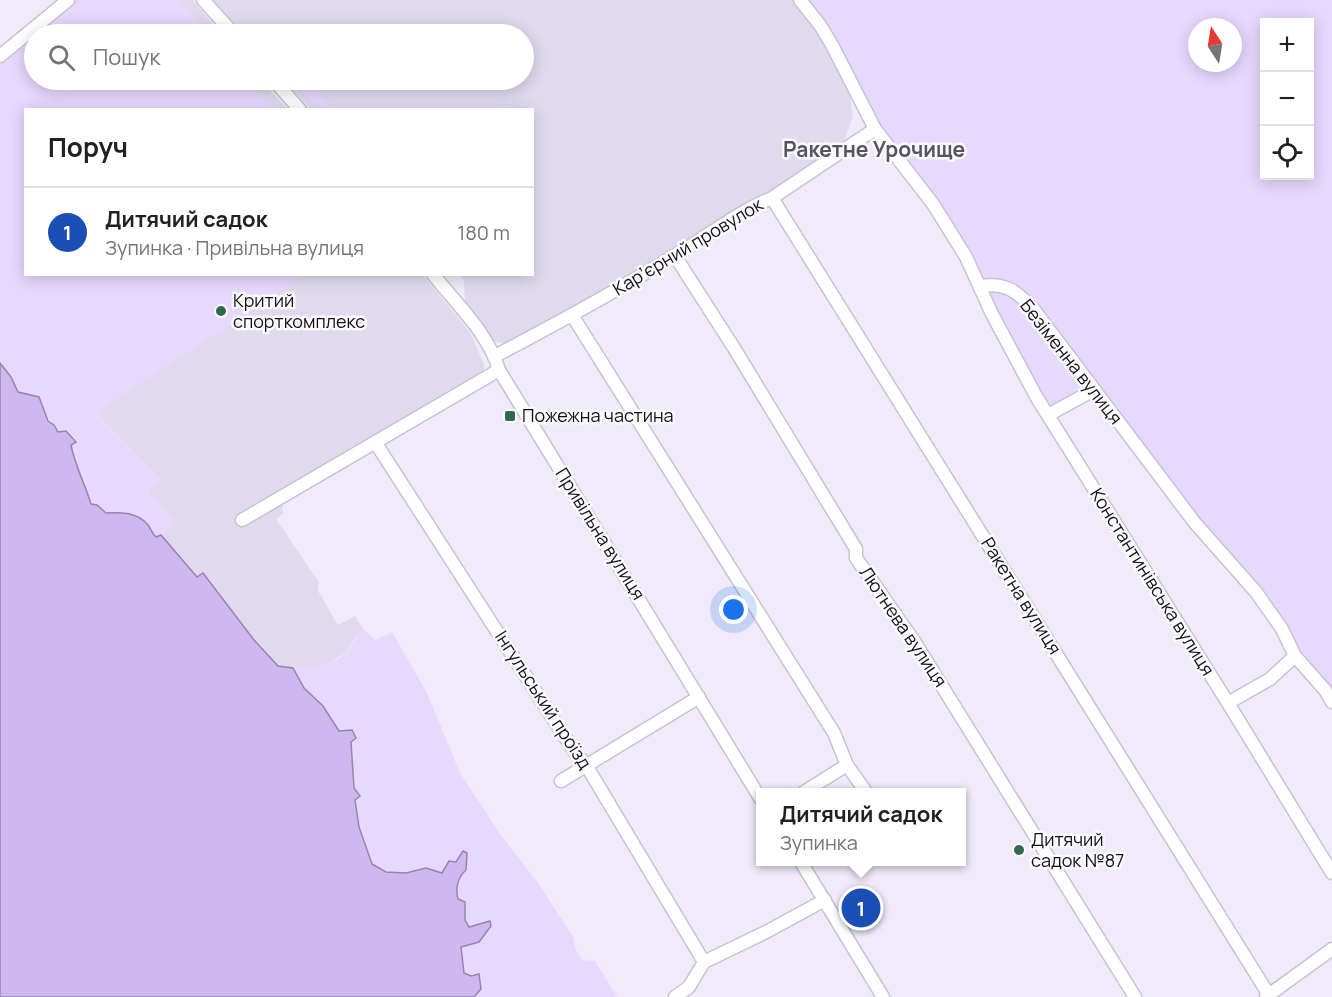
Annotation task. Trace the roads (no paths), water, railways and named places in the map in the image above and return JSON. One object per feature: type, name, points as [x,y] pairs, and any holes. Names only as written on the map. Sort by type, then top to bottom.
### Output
[{"type":"street","points":[[39,24],[69,0]]},
{"type":"street","points":[[202,0],[225,24]]},
{"type":"street","points":[[800,0],[826,35],[875,129],[933,204],[966,256],[980,286]]},
{"type":"street","points":[[0,56],[24,37]]},
{"type":"street","points":[[283,90],[298,108]]},
{"type":"street","name":"Карʼєрний провулок","points":[[495,356],[675,256],[757,204],[772,198],[875,129]]},
{"type":"street","name":"Ракетна вулиця","points":[[772,198],[1267,996]]},
{"type":"street","name":"Лютнева вулиця","points":[[675,256],[734,348],[856,549],[856,558],[914,641],[1135,997]]},
{"type":"street","name":"Привільна вулиця","points":[[435,276],[495,356],[499,370],[756,791]]},
{"type":"street","name":"Безіменна вулиця","points":[[980,286],[993,284],[1003,286],[1014,290],[1023,298],[1195,523],[1256,592],[1282,629],[1295,656],[1325,690],[1332,702]]},
{"type":"street","name":"Константинівська вулиця","points":[[980,286],[992,314],[1048,415],[1332,873]]},
{"type":"street","points":[[572,315],[834,732],[846,765],[863,788]]},
{"type":"street","points":[[242,520],[499,370]]},
{"type":"street","points":[[1048,415],[1094,390]]},
{"type":"street","name":"Інгульський проїзд","points":[[375,442],[576,754],[586,765],[704,962]]},
{"type":"street","points":[[1228,703],[1270,679],[1295,656]]},
{"type":"street","points":[[561,781],[699,697]]},
{"type":"street","points":[[810,788],[846,765]]},
{"type":"street","points":[[804,866],[883,997]]},
{"type":"street","points":[[675,997],[689,987],[704,962],[825,900]]},
{"type":"street","points":[[1267,996],[1332,949]]},
{"type":"place","name":"Критий спорткомплекс","points":[[221,311]]},
{"type":"place","name":"Пожежна частина","points":[[510,416]]},
{"type":"place","name":"Дитячий садок №87","points":[[1019,850]]},
{"type":"place","name":"Дитячий садок","points":[[861,908]]},
{"type":"district","name":"Ракетне Урочище","points":[[874,150]]}]
